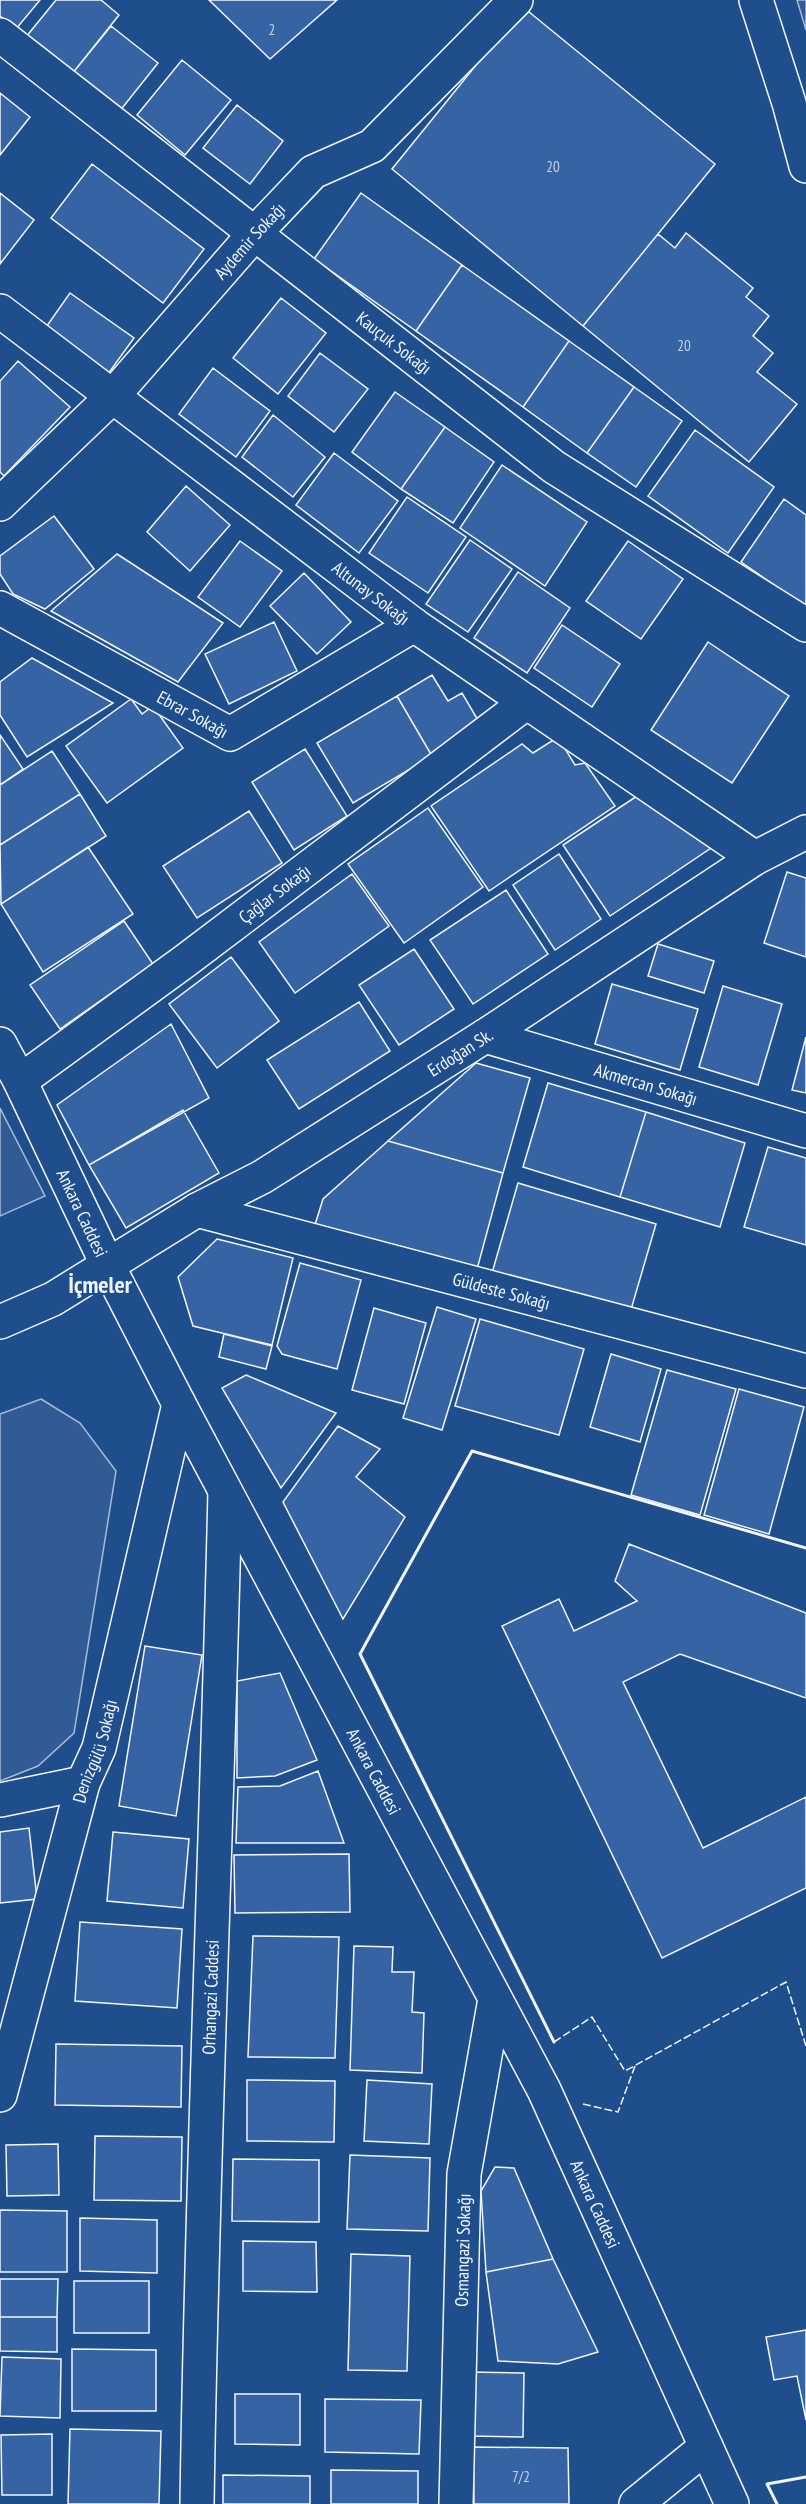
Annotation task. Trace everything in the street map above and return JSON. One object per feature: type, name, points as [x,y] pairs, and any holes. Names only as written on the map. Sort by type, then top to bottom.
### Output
[{"type":"street","name":"Aydemir Sokağı","points":[[0,504],[112,397],[255,233],[313,172],[372,146],[516,0]]},
{"type":"street","points":[[756,0],[797,116],[806,166]]},
{"type":"street","name":"Kauçuk Sokağı","points":[[0,35],[554,467],[806,625]]},
{"type":"street","name":"Altunay Sokağı","points":[[0,311],[414,625],[755,858]]},
{"type":"street","name":"Ebrar Sokağı","points":[[0,608],[230,734],[414,625]]},
{"type":"street","name":"Çağlar Sokağı","points":[[20,1081],[185,961],[527,702]]},
{"type":"street","name":"Erdoğan Sk.","points":[[0,1322],[53,1299],[197,1210],[262,1177],[485,1036],[755,858],[806,832]]},
{"type":"street","name":"Akmercan Sokağı","points":[[485,1036],[806,1131]]},
{"type":"street","name":"Ankara Caddesi","points":[[0,1044],[20,1081],[107,1264],[179,1404],[544,2090],[732,2504]]},
{"type":"street","name":"Güldeste Sokağı","points":[[197,1210],[806,1371]]},
{"type":"street","name":"Denizgülü Sokağı","points":[[0,2095],[83,1782],[99,1748],[179,1404]]},
{"type":"street","name":"Orhangazi Caddesi","points":[[197,2504],[200,2320],[216,1861],[225,1491]]},
{"type":"street","points":[[0,1800],[83,1782]]},
{"type":"street","name":"Osmangazi Sokağı","points":[[456,2504],[464,2174],[495,2000]]},
{"type":"street","points":[[636,2504],[706,2447]]},
{"type":"shaded area","points":[[797,0],[806,0],[806,30]]},
{"type":"shaded area","points":[[0,1108],[45,1196],[0,1216]]},
{"type":"shaded area","points":[[41,1399],[80,1423],[116,1471],[74,1733],[38,1766],[0,1781],[0,1414]]},
{"type":"building","points":[[0,0],[40,0],[16,29],[0,16]]},
{"type":"building","points":[[56,0],[101,0],[119,15],[72,74],[26,37]]},
{"type":"building","points":[[209,0],[337,0],[270,59]]},
{"type":"building","points":[[523,7],[715,164],[583,326],[392,169]]},
{"type":"building","points":[[111,26],[158,63],[119,112],[72,74]]},
{"type":"building","points":[[182,60],[231,100],[185,155],[137,115]]},
{"type":"building","points":[[0,93],[30,117],[0,155]]},
{"type":"building","points":[[237,105],[283,141],[250,184],[203,148]]},
{"type":"building","points":[[92,164],[204,249],[163,303],[51,218]]},
{"type":"building","points":[[0,193],[34,220],[0,264]]},
{"type":"building","points":[[361,193],[462,265],[416,331],[314,259]]},
{"type":"building","points":[[686,233],[753,288],[746,297],[769,316],[753,336],[773,353],[757,372],[797,404],[749,462],[583,326],[658,234],[675,248]]},
{"type":"building","points":[[462,265],[569,341],[523,407],[416,331]]},
{"type":"building","points":[[70,293],[134,338],[108,374],[44,330]]},
{"type":"building","points":[[281,298],[326,333],[278,394],[233,358]]},
{"type":"building","points":[[569,341],[634,387],[587,453],[523,407]]},
{"type":"building","points":[[320,353],[368,389],[334,432],[288,396]]},
{"type":"building","points":[[18,361],[70,407],[4,476],[0,472],[0,381]]},
{"type":"building","points":[[213,368],[270,411],[236,457],[179,414]]},
{"type":"building","points":[[634,387],[682,421],[636,487],[587,453]]},
{"type":"building","points":[[395,392],[445,427],[401,489],[352,452]]},
{"type":"building","points":[[273,415],[325,457],[293,497],[242,457]]},
{"type":"building","points":[[445,427],[494,462],[453,523],[401,489]]},
{"type":"building","points":[[695,430],[774,487],[728,553],[648,496]]},
{"type":"building","points":[[334,453],[398,501],[359,553],[296,505]]},
{"type":"building","points":[[502,465],[587,522],[545,586],[460,528]]},
{"type":"building","points":[[186,486],[230,525],[190,571],[147,532]]},
{"type":"building","points":[[407,497],[466,537],[428,593],[369,553]]},
{"type":"building","points":[[784,499],[806,515],[806,607],[741,562]]},
{"type":"building","points":[[54,516],[94,569],[45,609],[13,594],[0,574],[0,556]]},
{"type":"building","points":[[470,540],[512,569],[468,632],[426,604]]},
{"type":"building","points":[[240,541],[282,571],[240,627],[198,597]]},
{"type":"building","points":[[628,541],[683,579],[641,639],[586,601]]},
{"type":"building","points":[[117,554],[223,623],[178,682],[51,611]]},
{"type":"building","points":[[518,572],[570,608],[527,673],[474,638]]},
{"type":"building","points":[[304,573],[351,622],[317,654],[270,606]]},
{"type":"building","points":[[274,622],[297,671],[229,704],[205,654]]},
{"type":"building","points":[[562,625],[620,664],[592,707],[534,668]]},
{"type":"building","points":[[708,642],[789,696],[732,783],[651,730]]},
{"type":"building","points":[[32,658],[113,703],[27,757],[0,715],[0,682]]},
{"type":"building","points":[[432,675],[448,701],[462,693],[482,727],[432,756],[397,696]]},
{"type":"building","points":[[397,696],[432,756],[353,803],[317,743]]},
{"type":"building","points":[[131,699],[142,714],[153,706],[183,748],[107,803],[66,746]]},
{"type":"building","points":[[0,735],[23,769],[0,785]]},
{"type":"building","points":[[558,737],[575,765],[585,763],[615,806],[489,891],[431,806],[522,744],[533,753]]},
{"type":"building","points":[[305,749],[347,816],[294,850],[252,782]]},
{"type":"building","points":[[52,751],[80,794],[0,845],[0,785]]},
{"type":"building","points":[[80,794],[106,836],[1,904],[0,845]]},
{"type":"building","points":[[637,796],[711,848],[610,916],[563,845]]},
{"type":"building","points":[[428,808],[483,887],[404,943],[348,864]]},
{"type":"building","points":[[249,811],[282,863],[197,918],[163,866]]},
{"type":"building","points":[[88,847],[133,914],[43,972],[1,904]]},
{"type":"building","points":[[559,854],[601,919],[555,950],[513,885]]},
{"type":"building","points":[[787,872],[806,878],[806,957],[764,943]]},
{"type":"building","points":[[352,874],[389,926],[295,993],[259,942]]},
{"type":"building","points":[[506,890],[548,954],[473,1004],[430,940]]},
{"type":"building","points":[[124,921],[153,964],[60,1029],[30,985]]},
{"type":"building","points":[[658,944],[714,961],[704,993],[648,976]]},
{"type":"building","points":[[414,949],[454,1009],[399,1045],[359,985]]},
{"type":"building","points":[[231,957],[279,1021],[217,1068],[169,1004]]},
{"type":"building","points":[[612,984],[698,1009],[680,1070],[595,1044]]},
{"type":"building","points":[[723,986],[782,1004],[758,1085],[699,1067]]},
{"type":"building","points":[[359,1002],[390,1051],[299,1109],[267,1060]]},
{"type":"building","points":[[171,1024],[209,1098],[89,1165],[57,1105]]},
{"type":"building","points":[[806,1037],[806,1093],[792,1090]]},
{"type":"building","points":[[476,1063],[530,1078],[503,1173],[388,1141]]},
{"type":"building","points":[[548,1083],[646,1112],[620,1197],[523,1167]]},
{"type":"building","points":[[183,1110],[219,1173],[126,1228],[89,1165]]},
{"type":"building","points":[[646,1112],[745,1143],[720,1227],[620,1197]]},
{"type":"building","points":[[388,1141],[503,1173],[476,1273],[314,1228],[323,1199]]},
{"type":"building","points":[[768,1147],[806,1158],[806,1245],[744,1227]]},
{"type":"building","points":[[518,1183],[656,1224],[630,1313],[492,1273]]},
{"type":"building","points":[[217,1239],[293,1258],[272,1345],[193,1326],[178,1277]]},
{"type":"building","points":[[300,1263],[361,1280],[337,1369],[282,1354],[277,1346]]},
{"type":"building","points":[[437,1307],[476,1319],[442,1430],[403,1418]]},
{"type":"building","points":[[374,1308],[426,1323],[404,1404],[352,1390]]},
{"type":"building","points":[[480,1319],[584,1349],[559,1435],[455,1406]]},
{"type":"building","points":[[224,1334],[272,1346],[266,1369],[219,1357]]},
{"type":"building","points":[[611,1354],[661,1369],[640,1442],[590,1427]]},
{"type":"building","points":[[667,1370],[736,1389],[700,1515],[631,1495]]},
{"type":"building","points":[[246,1375],[336,1413],[281,1488],[222,1388]]},
{"type":"building","points":[[739,1389],[804,1407],[769,1534],[704,1515]]},
{"type":"building","points":[[338,1426],[380,1449],[356,1477],[405,1517],[343,1619],[283,1502]]},
{"type":"building","points":[[629,1544],[806,1613],[806,1698],[680,1654],[623,1682],[703,1848],[806,1797],[806,1888],[662,1958],[502,1626],[559,1599],[574,1631],[637,1601],[615,1581]]},
{"type":"building","points":[[145,1646],[202,1655],[176,1816],[119,1806]]},
{"type":"building","points":[[280,1673],[317,1760],[275,1776],[237,1778],[237,1681]]},
{"type":"building","points":[[318,1771],[344,1843],[236,1843],[238,1787],[280,1786]]},
{"type":"building","points":[[29,1828],[37,1899],[0,1903],[0,1832]]},
{"type":"building","points":[[113,1832],[189,1839],[183,1908],[107,1901]]},
{"type":"building","points":[[349,1854],[350,1912],[235,1913],[234,1855]]},
{"type":"building","points":[[80,1922],[182,1929],[177,2008],[75,2001]]},
{"type":"building","points":[[253,1936],[339,1937],[335,2058],[248,2057]]},
{"type":"building","points":[[354,1946],[393,1947],[392,1972],[414,1972],[412,2012],[424,2013],[422,2073],[350,2070]]},
{"type":"building","points":[[56,2044],[182,2046],[181,2107],[55,2105]]},
{"type":"building","points":[[247,2080],[335,2081],[334,2142],[247,2141]]},
{"type":"building","points":[[367,2080],[432,2084],[429,2144],[364,2141]]},
{"type":"building","points":[[95,2136],[182,2137],[181,2201],[94,2200]]},
{"type":"building","points":[[58,2144],[59,2195],[7,2196],[6,2145]]},
{"type":"building","points":[[350,2155],[430,2158],[428,2231],[347,2229]]},
{"type":"building","points":[[233,2159],[319,2160],[319,2222],[232,2221]]},
{"type":"building","points":[[495,2167],[514,2168],[553,2259],[486,2272],[481,2191]]},
{"type":"building","points":[[0,2210],[67,2211],[67,2272],[0,2272]]},
{"type":"building","points":[[80,2218],[157,2220],[157,2273],[80,2271]]},
{"type":"building","points":[[243,2241],[316,2242],[317,2292],[243,2291]]},
{"type":"building","points":[[351,2254],[410,2256],[407,2371],[348,2370]]},
{"type":"building","points":[[553,2259],[598,2352],[558,2364],[498,2361],[486,2272]]},
{"type":"building","points":[[0,2279],[58,2279],[57,2317],[0,2317]]},
{"type":"building","points":[[74,2281],[149,2281],[149,2333],[74,2333]]},
{"type":"building","points":[[0,2317],[57,2317],[57,2352],[0,2351]]},
{"type":"building","points":[[806,2330],[806,2420],[797,2376],[774,2380],[766,2337]]},
{"type":"building","points":[[72,2349],[156,2350],[156,2411],[72,2411]]},
{"type":"building","points":[[2,2357],[61,2359],[60,2418],[0,2416]]},
{"type":"building","points":[[469,2372],[524,2373],[523,2437],[468,2436]]},
{"type":"building","points":[[235,2394],[300,2394],[300,2445],[235,2444]]},
{"type":"building","points":[[325,2399],[421,2400],[419,2454],[325,2452]]},
{"type":"building","points":[[70,2429],[161,2431],[159,2504],[68,2504]]},
{"type":"building","points":[[52,2434],[52,2495],[2,2495],[1,2435]]},
{"type":"building","points":[[473,2447],[568,2448],[569,2504],[474,2504]]},
{"type":"building","points":[[331,2470],[418,2471],[418,2504],[331,2504]]},
{"type":"building","points":[[223,2475],[310,2476],[310,2504],[223,2504]]},
{"type":"fence","points":[[554,2042],[592,2017],[625,2071],[786,1982],[806,2046]]},
{"type":"fence","points":[[583,2104],[618,2112],[635,2066]]},
{"type":"wall","points":[[554,2042],[360,1654],[472,1451],[806,1548]]},
{"type":"wall","points":[[777,2504],[767,2484],[806,2477]]},
{"type":"district","name":"İçmeler","points":[[100,1284]]}]
